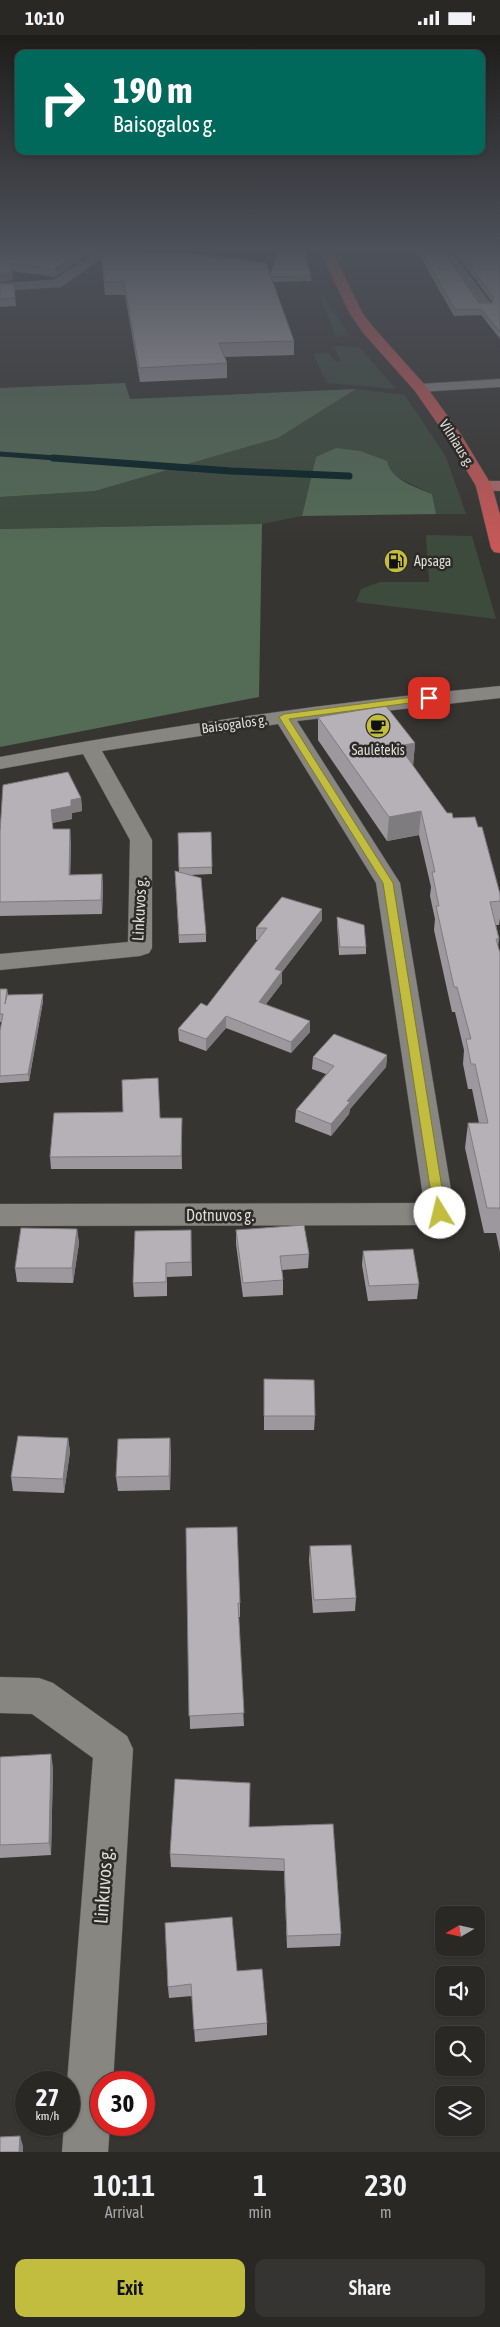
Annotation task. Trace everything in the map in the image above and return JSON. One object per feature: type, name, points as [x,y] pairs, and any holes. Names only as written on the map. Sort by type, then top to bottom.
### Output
[{"type":"highway","name":"Vilniaus g.","points":[[386,350],[420,388],[492,486],[500,548]]},
{"type":"street","points":[[420,388],[500,383]]},
{"type":"street","name":"Baisogalos g.","points":[[0,763],[89,746],[394,701],[500,691]]},
{"type":"street","name":"Dotnuvos g.","points":[[0,1215],[440,1213],[388,883],[284,717]]},
{"type":"street","name":"Linkuvos g.","points":[[0,962],[140,948],[141,840],[89,746]]},
{"type":"street","name":"Linkuvos g.","points":[[0,1695],[39,1696],[112,1749],[85,2152]]},
{"type":"green space","points":[[335,350],[362,350],[396,389],[327,383],[313,354],[329,353],[335,361],[341,361]]},
{"type":"green space","points":[[125,383],[130,399],[356,389],[278,438],[95,491],[0,497],[0,388]]},
{"type":"green space","points":[[356,389],[405,395],[446,457],[466,514],[436,514],[432,494],[397,477],[389,470],[316,457],[302,516],[262,524],[0,529],[0,497],[95,491],[278,438]]},
{"type":"green space","points":[[336,448],[360,451],[387,461],[389,468],[399,478],[432,494],[436,514],[302,516],[316,457]]},
{"type":"green space","points":[[262,524],[259,697],[0,747],[0,529]]},
{"type":"green space","points":[[426,535],[472,536],[496,619],[356,602],[361,589],[380,582],[429,582]]},
{"type":"building","points":[[136,350],[222,350],[227,363],[139,368]]},
{"type":"building","points":[[386,706],[415,743],[399,746],[447,813],[452,813],[453,818],[475,817],[478,827],[482,827],[500,894],[500,901],[490,902],[499,939],[496,939],[500,953],[500,1208],[487,1208],[468,1123],[488,1123],[475,1064],[471,1064],[466,1039],[471,1039],[457,987],[454,987],[436,906],[439,906],[432,872],[435,872],[421,811],[389,817],[318,717]]},
{"type":"building","points":[[68,772],[81,798],[71,800],[71,806],[51,810],[53,829],[70,829],[69,875],[102,874],[101,900],[0,902],[0,832],[3,785]]},
{"type":"building","points":[[211,832],[212,867],[179,868],[178,833]]},
{"type":"building","points":[[175,871],[201,878],[206,934],[179,935]]},
{"type":"building","points":[[282,897],[322,909],[275,969],[282,971],[259,1002],[310,1021],[291,1042],[226,1016],[206,1039],[178,1029],[201,1003],[207,1006],[267,928],[256,928]]},
{"type":"building","points":[[337,917],[364,925],[366,947],[340,947]]},
{"type":"building","points":[[0,989],[7,989],[5,1004],[7,995],[43,994],[28,1074],[0,1076],[0,1031],[3,1014],[0,1014]]},
{"type":"building","points":[[334,1034],[387,1055],[347,1101],[350,1102],[331,1124],[296,1110],[334,1066],[313,1057]]},
{"type":"building","points":[[158,1078],[160,1118],[182,1118],[181,1156],[50,1157],[54,1113],[123,1112],[122,1080]]},
{"type":"building","points":[[304,1225],[309,1254],[280,1256],[283,1280],[243,1283],[236,1230]]},
{"type":"building","points":[[21,1228],[77,1229],[72,1268],[15,1268]]},
{"type":"building","points":[[191,1230],[191,1262],[166,1263],[166,1282],[133,1283],[135,1231]]},
{"type":"building","points":[[413,1249],[419,1284],[369,1286],[363,1251]]},
{"type":"building","points":[[264,1379],[314,1380],[315,1416],[264,1416]]},
{"type":"building","points":[[18,1436],[68,1438],[63,1479],[11,1477]]},
{"type":"building","points":[[170,1438],[169,1476],[116,1477],[118,1439]]},
{"type":"building","points":[[237,1527],[240,1603],[238,1603],[244,1713],[189,1716],[186,1528]]},
{"type":"building","points":[[351,1545],[356,1598],[314,1600],[310,1546]]},
{"type":"building","points":[[51,1754],[49,1843],[0,1845],[0,1757]]},
{"type":"building","points":[[175,1779],[250,1783],[249,1827],[333,1824],[341,1934],[287,1936],[284,1859],[170,1854]]},
{"type":"building","points":[[232,1917],[237,1971],[262,1969],[267,2023],[194,2030],[191,1984],[168,1987],[165,1923]]},
{"type":"building","points":[[20,2136],[19,2152],[0,2152],[0,2137]]},
{"type":"waterway","points":[[0,454],[70,459]]},
{"type":"waterway","points":[[53,458],[231,471],[349,476]]},
{"type":"place","name":"Apsaga","points":[[396,561]]},
{"type":"place","name":"Saulėtekis","points":[[378,726]]},
{"type":"route","points":[[429,698],[394,701],[284,717],[388,883],[440,1213]]}]
